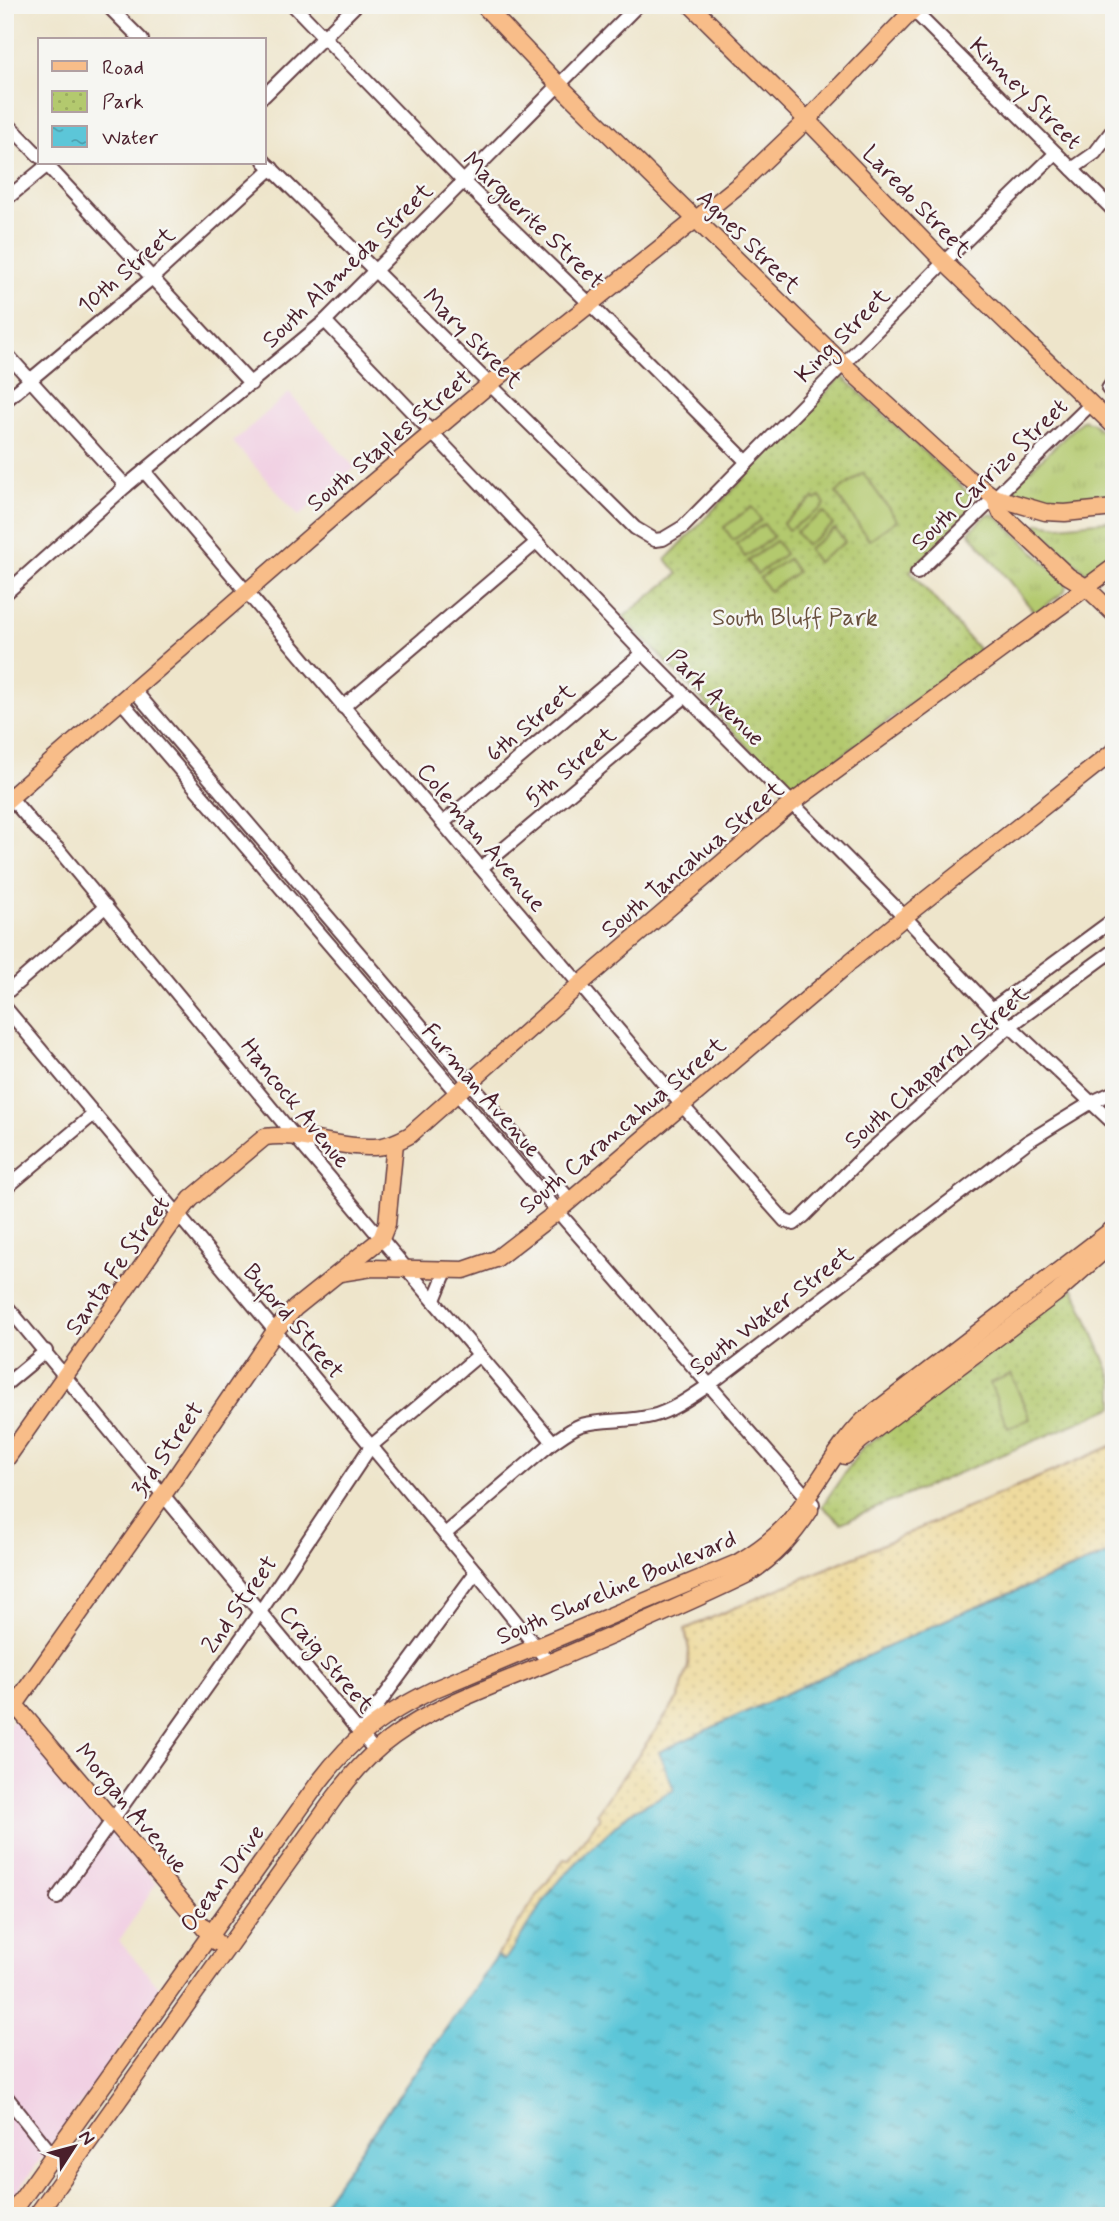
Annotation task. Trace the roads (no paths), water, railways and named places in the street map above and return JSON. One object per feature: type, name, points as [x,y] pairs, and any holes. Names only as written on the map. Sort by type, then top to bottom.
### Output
[{"type":"main road","name":"Agnes Street","points":[[483,5],[559,85],[843,364],[965,476],[994,497]]},
{"type":"main road","name":"Laredo Street","points":[[691,5],[944,262],[1111,423]]},
{"type":"main road","name":"South Staples Street","points":[[7,797],[490,384],[749,176],[807,120],[913,7]]},
{"type":"main road","points":[[994,497],[1045,512],[1113,509]]},
{"type":"main road","points":[[994,497],[1000,513],[1114,614]]},
{"type":"main road","name":"South Tancahua Street","points":[[296,1138],[376,1147],[394,1143],[410,1135],[579,985],[792,803],[1114,567]]},
{"type":"main road","name":"South Carancahua Street","points":[[407,1270],[464,1270],[496,1259],[564,1206],[904,916],[1114,751]]},
{"type":"main road","points":[[265,1137],[296,1138]]},
{"type":"main road","name":"Santa Fe Street","points":[[5,1461],[178,1215],[191,1199],[265,1137]]},
{"type":"main road","points":[[337,1274],[381,1239],[387,1224],[394,1143]]},
{"type":"main road","name":"South Shoreline Boulevard","points":[[375,1751],[394,1736],[443,1707],[549,1663],[748,1574],[764,1564],[790,1539],[810,1500],[852,1432],[877,1409],[1114,1228]]},
{"type":"main road","name":"South Shoreline Boulevard","points":[[362,1733],[410,1701],[737,1563],[766,1544],[810,1500],[860,1441],[1055,1294],[1114,1242]]},
{"type":"main road","name":"3rd Street","points":[[9,1706],[164,1494],[275,1331],[295,1308],[337,1274],[372,1268],[407,1270]]},
{"type":"main road","name":"Morgan Avenue","points":[[9,1706],[225,1952]]},
{"type":"main road","name":"Ocean Drive","points":[[10,2216],[319,1782],[339,1756],[362,1733]]},
{"type":"main road","name":"Ocean Drive","points":[[36,2216],[335,1797],[353,1773],[375,1751]]},
{"type":"street","points":[[107,5],[140,38]]},
{"type":"street","name":"Marguerite Street","points":[[293,5],[464,181],[747,463]]},
{"type":"street","points":[[266,94],[356,5]]},
{"type":"street","name":"South Alameda Street","points":[[5,594],[126,486],[326,321],[638,5]]},
{"type":"street","name":"Kinney Street","points":[[913,7],[1114,211]]},
{"type":"street","points":[[5,121],[38,154]]},
{"type":"street","points":[[1072,169],[1095,153],[1114,128]]},
{"type":"street","name":"King Street","points":[[655,540],[663,539],[683,527],[944,262],[1056,153]]},
{"type":"street","points":[[5,200],[44,164]]},
{"type":"street","points":[[48,164],[251,384]]},
{"type":"street","name":"10th Street","points":[[5,401],[152,278],[268,165]]},
{"type":"street","name":"Mary Street","points":[[268,165],[635,528],[655,540]]},
{"type":"street","name":"Park Avenue","points":[[326,321],[643,653],[904,916],[992,1009],[1114,1124]]},
{"type":"street","points":[[5,352],[126,486]]},
{"type":"street","name":"South Carrizo Street","points":[[918,573],[1090,405]]},
{"type":"street","name":"Coleman Avenue","points":[[144,471],[681,1104],[785,1221],[794,1224]]},
{"type":"street","points":[[344,707],[537,542]]},
{"type":"street","name":"6th Street","points":[[443,823],[643,653]]},
{"type":"street","name":"Furman Avenue","points":[[134,690],[471,1082],[564,1206],[709,1385],[810,1500]]},
{"type":"street","name":"5th Street","points":[[481,868],[686,696]]},
{"type":"street","name":"Furman Avenue","points":[[121,701],[458,1094],[564,1206]]},
{"type":"street","name":"Hancock Avenue","points":[[7,797],[58,849],[296,1138],[553,1442]]},
{"type":"street","points":[[234,832],[247,821]]},
{"type":"street","points":[[5,994],[106,906]]},
{"type":"street","points":[[992,1009],[1114,919]]},
{"type":"street","points":[[339,956],[353,945]]},
{"type":"street","name":"South Chaparral Street","points":[[794,1224],[938,1088],[1010,1026],[1114,950]]},
{"type":"street","name":"Buford Street","points":[[5,1007],[445,1534],[549,1663]]},
{"type":"street","name":"South Water Street","points":[[445,1534],[553,1442],[583,1425],[654,1416],[709,1385],[1027,1142],[1092,1102],[1114,1092]]},
{"type":"street","points":[[5,1189],[94,1114]]},
{"type":"street","points":[[265,1137],[279,1117]]},
{"type":"street","points":[[434,1300],[446,1271]]},
{"type":"street","name":"Craig Street","points":[[5,1304],[375,1751]]},
{"type":"street","points":[[5,1385],[46,1352]]},
{"type":"street","name":"2nd Street","points":[[57,1898],[260,1612],[371,1446],[479,1355]]},
{"type":"street","name":"Ocean Drive","points":[[362,1733],[378,1705],[476,1572]]},
{"type":"street","points":[[5,2095],[66,2172]]},
{"type":"water","points":[[1114,1552],[1114,2216],[314,2216],[497,1956],[505,1960],[556,1884],[629,1813],[674,1790],[659,1752],[952,1617]]},
{"type":"park label","name":"South Bluff Park","points":[[795,617]]}]
